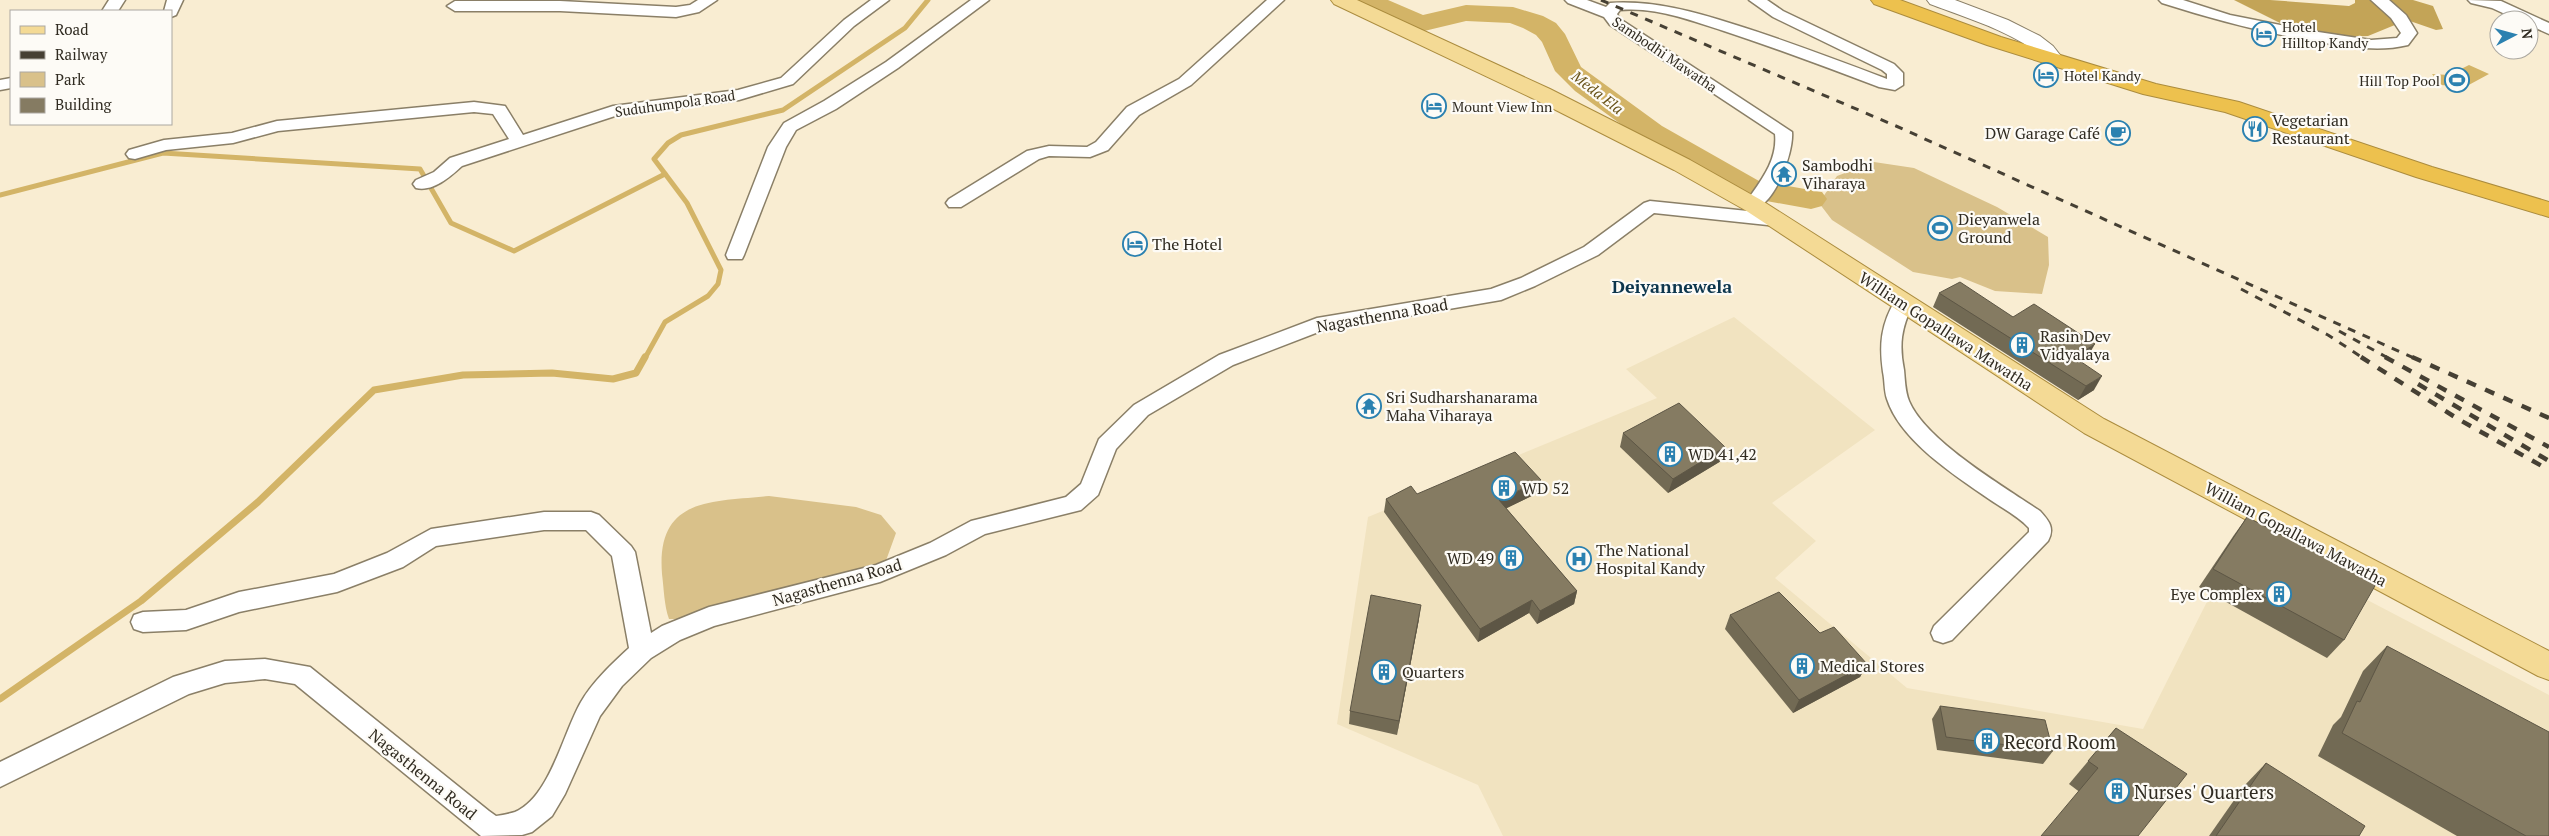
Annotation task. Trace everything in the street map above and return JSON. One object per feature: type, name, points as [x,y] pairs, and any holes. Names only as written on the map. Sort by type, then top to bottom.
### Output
[{"type":"highway","points":[[1882,0],[1994,41],[2054,60],[2151,88],[2231,107],[2424,172],[2549,210]]},
{"type":"main road","name":"William Gopallawa Mawatha","points":[[1342,0],[1760,197],[1777,220],[1903,304],[2094,426],[2549,666]]},
{"type":"street","points":[[455,6],[560,6],[676,12],[694,9],[709,0]]},
{"type":"street","name":"Suduhumpola Road","points":[[428,181],[456,162],[613,111],[738,95],[787,80],[805,66],[849,23],[881,0]]},
{"type":"street","points":[[735,255],[777,147],[790,127],[830,105],[892,64],[981,0]]},
{"type":"street","points":[[955,203],[1033,155],[1049,151],[1090,152],[1102,146],[1133,111],[1185,82],[1276,0]]},
{"type":"street","points":[[1573,0],[1609,14]]},
{"type":"street","name":"Sambodhi Mawatha","points":[[1757,0],[1778,14],[1888,68],[1895,73],[1895,84],[1885,84],[1787,46],[1669,8],[1635,3],[1615,6],[1609,14],[1615,22],[1783,132],[1786,142],[1760,197]]},
{"type":"street","points":[[1937,0],[2020,33],[2040,44],[2054,60]]},
{"type":"street","points":[[2167,0],[2227,19],[2305,35],[2371,45],[2402,42],[2409,33],[2406,26],[2379,0]]},
{"type":"street","points":[[2476,0],[2496,4],[2549,29]]},
{"type":"street","points":[[135,154],[164,145],[232,138],[277,126],[474,107],[499,110],[519,142]]},
{"type":"street","name":"Nagasthenna Road","points":[[0,775],[182,685],[225,672],[265,669],[300,674],[479,820],[493,829],[522,823],[542,807],[556,786],[590,709],[642,651],[671,633],[708,617],[880,573],[938,549],[979,527],[1073,504],[1090,489],[1107,446],[1141,410],[1226,360],[1317,325],[1494,295],[1528,282],[1591,251],[1650,207],[1777,220]]},
{"type":"street","points":[[1903,304],[1892,326],[1888,340],[1898,400],[1908,418],[1924,436],[1950,458],[2032,517],[2040,526],[2040,535],[1943,633]]},
{"type":"street","points":[[143,622],[186,620],[239,602],[337,583],[395,560],[431,538],[544,521],[591,521],[623,552],[642,651]]},
{"type":"shaded area","points":[[2234,0],[2270,0],[2349,6],[2355,3],[2355,0],[2413,0],[2433,6],[2443,29],[2436,30],[2407,20],[2368,36],[2340,37],[2294,30]]},
{"type":"shaded area","name":"Hill Top Pool","points":[[2469,65],[2489,74],[2465,87],[2441,85],[2432,74],[2449,75]]},
{"type":"shaded area","name":"The National Hospital Kandy","points":[[1734,317],[1875,430],[1772,503],[1816,541],[1775,578],[1907,688],[2143,729],[2241,534],[2549,695],[2549,836],[1503,836],[1478,785],[1337,724],[1368,517],[1657,398],[1626,369]]},
{"type":"green space","name":"Dieyanwela Ground","points":[[1874,162],[1914,168],[1997,207],[2048,237],[2049,265],[2042,294],[1995,291],[1960,277],[1952,279],[1913,272],[1832,220],[1819,203],[1837,176]]},
{"type":"green space","points":[[769,496],[856,507],[881,515],[896,533],[884,566],[689,619],[669,619],[662,574],[662,549],[668,530],[678,517],[691,508],[708,503]]},
{"type":"building","points":[[1960,282],[2013,317],[2034,304],[2095,344],[2074,357],[2102,376],[2086,386],[1939,293]]},
{"type":"building","name":"WD 41,42","points":[[1679,403],[1725,447],[1673,479],[1623,433]]},
{"type":"building","points":[[1515,452],[1541,480],[1499,500],[1577,591],[1540,611],[1532,600],[1480,629],[1386,499],[1411,486],[1417,494]]},
{"type":"building","name":"Eye Complex","points":[[2247,517],[2376,584],[2344,640],[2213,569]]},
{"type":"building","name":"Medical Stores","points":[[1779,592],[1820,633],[1834,627],[1867,664],[1799,700],[1730,615]]},
{"type":"building","name":"Quarters","points":[[1371,595],[1421,605],[1399,721],[1350,711]]},
{"type":"building","points":[[2387,646],[2549,732],[2549,836],[2526,836],[2342,733],[2357,701],[2360,702]]},
{"type":"building","points":[[1940,706],[2045,720],[2053,751],[1946,737]]},
{"type":"building","name":"Nurses' Quarters","points":[[2116,728],[2187,774],[2138,836],[2041,836],[2098,768],[2088,761]]},
{"type":"building","points":[[2266,763],[2365,826],[2359,836],[2216,836]]},
{"type":"waterway","points":[[645,358],[665,322],[708,296],[718,284],[721,270],[687,203],[654,159],[668,143],[681,135],[783,110],[905,28],[928,0]]},
{"type":"waterway","name":"Meda Ela","points":[[1366,0],[1420,24],[1466,13],[1513,15],[1533,22],[1546,29],[1555,40],[1569,71],[1585,85],[1651,132],[1693,158],[1750,189],[1811,199]]},
{"type":"waterway","points":[[0,195],[163,153],[420,169],[451,223],[514,251],[665,174]]},
{"type":"waterway","points":[[0,699],[141,601],[258,502],[374,390],[463,375],[552,373],[613,379],[636,373],[645,357]]},
{"type":"railway","points":[[1601,0],[1896,126],[2414,358]]},
{"type":"railway","points":[[2241,289],[2328,335],[2363,358]]},
{"type":"railway","points":[[2339,331],[2388,358]]},
{"type":"railway","points":[[2361,357],[2458,419],[2549,470]]},
{"type":"railway","points":[[2385,357],[2549,447]]},
{"type":"railway","points":[[2412,357],[2549,418]]},
{"type":"railway","points":[[2418,384],[2549,461]]},
{"type":"place","name":"Hotel Hilltop Kandy","points":[[2264,34]]},
{"type":"place","name":"Hotel Kandy","points":[[2046,75]]},
{"type":"place","name":"Hill Top Pool","points":[[2457,80]]},
{"type":"place","name":"Mount View Inn","points":[[1434,106]]},
{"type":"place","name":"Vegetarian Restaurant","points":[[2255,129]]},
{"type":"place","name":"DW Garage Café","points":[[2118,133]]},
{"type":"place","name":"Sambodhi Viharaya","points":[[1784,174]]},
{"type":"place","name":"Dieyanwela Ground","points":[[1940,228]]},
{"type":"place","name":"The Hotel","points":[[1135,244]]},
{"type":"place","name":"Rasin Dev Vidyalaya","points":[[2022,345]]},
{"type":"place","name":"Sri Sudharshanarama Maha Viharaya","points":[[1369,406]]},
{"type":"place","name":"WD 41,42","points":[[1670,454]]},
{"type":"place","name":"WD 52","points":[[1504,488]]},
{"type":"place","name":"WD 49","points":[[1511,558]]},
{"type":"place","name":"The National Hospital Kandy","points":[[1579,559]]},
{"type":"place","name":"Eye Complex","points":[[2279,594]]},
{"type":"place","name":"Medical Stores","points":[[1802,666]]},
{"type":"place","name":"Quarters","points":[[1384,672]]},
{"type":"place","name":"Record Room","points":[[1987,741]]},
{"type":"place","name":"Nurses' Quarters","points":[[2117,791]]},
{"type":"district","name":"Deiyannewela","points":[[1672,286]]}]
